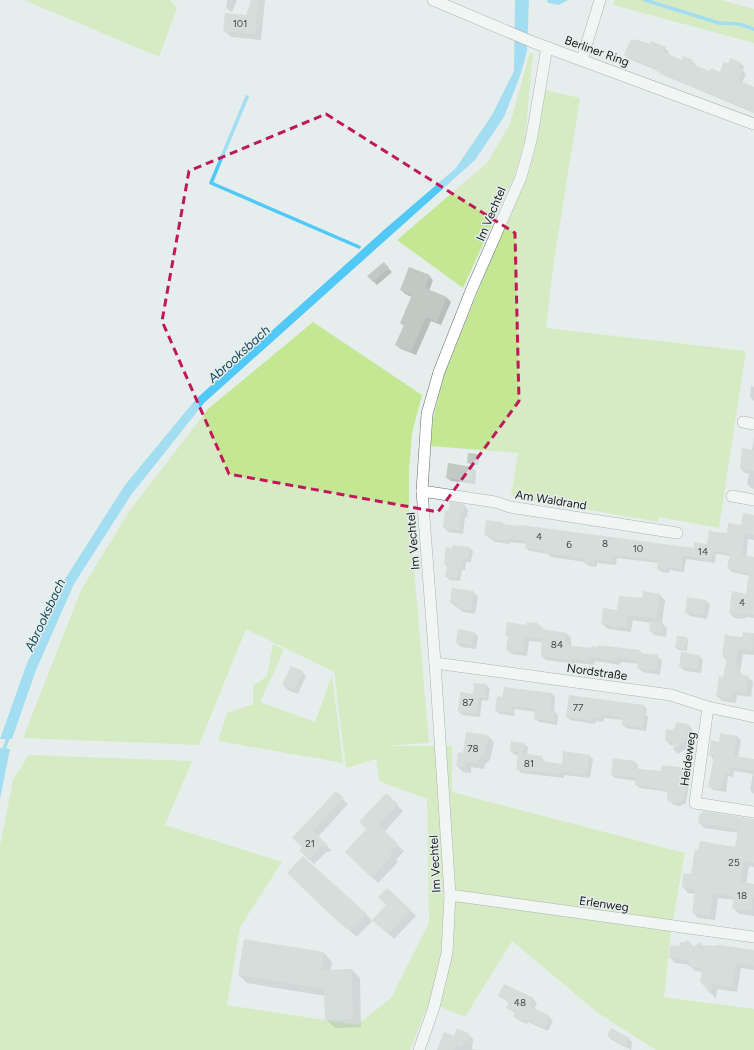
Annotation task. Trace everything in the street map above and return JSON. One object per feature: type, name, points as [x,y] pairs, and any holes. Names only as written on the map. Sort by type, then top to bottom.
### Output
[{"type":"street","name":"Berliner Ring","points":[[433,0],[534,43],[582,59],[754,124]]},
{"type":"street","points":[[582,59],[600,0]]},
{"type":"street","name":"Im Vechtel","points":[[419,1050],[434,1007],[447,953],[450,895],[422,490],[427,414],[439,372],[471,291],[521,177],[532,141],[548,47]]},
{"type":"street","name":"Am Waldrand","points":[[422,490],[495,502],[510,507],[676,533]]},
{"type":"street","points":[[732,496],[754,500]]},
{"type":"street","name":"Nordstraße","points":[[435,663],[671,696],[708,707],[754,717]]},
{"type":"street","name":"Heideweg","points":[[708,707],[695,803],[754,812]]},
{"type":"street","name":"Erlenweg","points":[[450,895],[754,937]]},
{"type":"highlighted area","points":[[326,114],[515,233],[519,401],[438,512],[229,474],[162,321],[189,171]]},
{"type":"green space","points":[[24,0],[170,0],[177,8],[159,57]]},
{"type":"green space","points":[[615,0],[721,0],[754,9],[754,43],[613,5]]},
{"type":"green space","points":[[530,52],[533,54],[525,139],[515,174],[463,288],[397,240],[487,163],[510,124]]},
{"type":"green space","points":[[545,90],[580,98],[554,261],[546,328],[746,351],[719,528],[659,517],[658,522],[511,496],[518,453],[430,446],[433,419],[444,375],[494,252],[527,179],[537,141]]},
{"type":"green space","points":[[313,322],[422,395],[412,433],[409,471],[409,511],[429,743],[383,746],[452,746],[452,792],[685,853],[671,931],[664,997],[754,1009],[754,1050],[656,1050],[598,1013],[512,941],[465,1017],[429,1002],[410,1050],[0,1050],[0,846],[13,779],[29,755],[192,761],[165,825],[282,862],[240,927],[227,1005],[357,1025],[391,998],[429,923],[427,799],[379,781],[376,759],[346,768],[334,672],[246,629],[199,745],[23,738],[81,590],[130,510],[208,409]]},
{"type":"green space","points":[[273,644],[284,650],[260,702],[315,722],[332,675],[343,763],[218,741],[227,713],[253,704],[253,686],[267,676]]},
{"type":"water","points":[[515,0],[529,0],[527,51],[521,73],[504,117],[475,160],[204,403],[131,495],[74,584],[36,670],[12,739],[0,739],[26,666],[65,579],[125,485],[196,399],[385,229],[456,168],[492,115],[514,71]]},
{"type":"water","points":[[547,0],[568,0],[559,5],[548,3]]},
{"type":"water","points":[[0,748],[10,749],[0,799]]},
{"type":"building","points":[[251,0],[258,0],[255,34],[223,31],[225,13],[246,15]]},
{"type":"building","points":[[631,39],[635,41],[636,39],[650,44],[651,41],[666,47],[664,52],[682,60],[683,56],[693,60],[691,64],[710,71],[711,68],[720,72],[724,62],[728,63],[731,58],[741,63],[739,68],[743,69],[738,80],[754,87],[754,112],[660,73],[656,70],[657,69],[624,55]]},
{"type":"building","points":[[384,262],[389,268],[373,282],[367,276]]},
{"type":"building","points":[[409,267],[430,275],[425,288],[447,297],[437,322],[426,317],[411,352],[395,345],[404,325],[400,323],[412,295],[400,290]]},
{"type":"building","points":[[742,448],[754,450],[754,471],[740,469]]},
{"type":"building","points":[[468,453],[478,454],[477,464],[467,463]]},
{"type":"building","points":[[448,463],[473,467],[471,481],[446,478]]},
{"type":"building","points":[[450,502],[464,504],[463,513],[461,513],[459,530],[443,528],[445,510],[448,511]]},
{"type":"building","points":[[743,513],[754,515],[754,535],[745,534],[742,555],[754,557],[754,615],[729,613],[732,591],[746,594],[749,574],[727,569],[730,554],[713,551],[712,560],[683,556],[681,569],[666,567],[666,570],[657,569],[658,561],[613,555],[612,562],[594,559],[594,564],[584,563],[584,559],[525,548],[526,541],[491,539],[491,536],[484,535],[486,520],[503,522],[502,524],[521,525],[694,548],[694,542],[707,544],[709,531],[727,533],[728,523],[741,525]]},
{"type":"building","points":[[453,545],[470,547],[468,559],[463,559],[462,567],[458,567],[457,578],[445,577],[447,565],[444,565],[446,547],[452,548]]},
{"type":"building","points":[[452,588],[474,591],[471,610],[458,608],[458,604],[450,603]]},
{"type":"building","points":[[643,591],[660,594],[656,619],[627,615],[626,628],[601,624],[603,608],[617,610],[619,596],[642,598]]},
{"type":"building","points":[[687,597],[707,600],[703,615],[685,613]]},
{"type":"building","points":[[650,621],[663,622],[662,633],[649,631]]},
{"type":"building","points":[[507,622],[527,625],[527,622],[538,623],[538,626],[543,627],[543,629],[567,633],[566,645],[591,648],[592,646],[598,647],[598,645],[640,650],[640,653],[658,655],[656,671],[637,668],[638,661],[617,658],[616,661],[590,657],[590,661],[541,656],[542,639],[525,637],[523,652],[506,650],[508,636],[505,636]]},
{"type":"building","points":[[458,629],[474,632],[472,645],[456,643]]},
{"type":"building","points":[[743,632],[754,633],[752,651],[738,649],[735,668],[738,668],[737,674],[749,676],[746,693],[733,691],[732,698],[716,696],[719,676],[723,677],[727,658],[722,657],[725,635],[742,637]]},
{"type":"building","points":[[677,636],[687,637],[685,649],[675,648]]},
{"type":"building","points":[[681,652],[699,655],[697,669],[679,667]]},
{"type":"building","points":[[291,666],[303,671],[294,690],[282,685]]},
{"type":"building","points":[[474,683],[486,684],[485,698],[479,697],[476,714],[458,712],[460,692],[473,694]]},
{"type":"building","points":[[504,687],[552,693],[550,710],[555,710],[554,722],[534,719],[535,709],[512,706],[511,713],[495,711],[497,696],[502,697]]},
{"type":"building","points":[[569,695],[644,705],[643,712],[645,712],[643,728],[622,725],[623,718],[609,716],[601,715],[600,719],[592,718],[592,721],[566,717]]},
{"type":"building","points":[[676,722],[688,724],[686,741],[673,750],[674,742],[665,741],[666,729],[673,730]]},
{"type":"building","points":[[466,732],[489,735],[484,754],[479,758],[478,763],[465,762],[465,768],[456,766],[458,752],[463,753]]},
{"type":"building","points":[[720,733],[737,736],[734,756],[754,759],[754,771],[731,767],[730,773],[725,773],[722,789],[708,787],[714,756],[709,755],[711,740],[719,742]]},
{"type":"building","points":[[511,741],[525,743],[523,753],[542,756],[541,761],[562,764],[563,751],[590,755],[586,775],[561,772],[560,774],[516,770],[518,752],[510,751]]},
{"type":"building","points":[[613,758],[635,761],[634,768],[661,771],[662,765],[688,768],[683,800],[677,803],[669,802],[667,799],[668,790],[635,785],[636,778],[611,775]]},
{"type":"building","points":[[336,791],[344,798],[313,831],[329,846],[321,847],[309,860],[299,850],[302,847],[292,838]]},
{"type":"building","points":[[386,793],[398,804],[379,825],[398,844],[390,853],[392,855],[372,878],[345,852],[366,829],[359,822]]},
{"type":"building","points":[[703,811],[754,819],[754,863],[744,861],[741,882],[754,884],[754,897],[751,911],[732,909],[734,896],[713,893],[710,916],[692,913],[695,889],[682,888],[683,873],[691,874],[695,849],[698,850],[700,841],[735,847],[738,829],[698,823],[700,813],[703,813]]},
{"type":"building","points":[[303,856],[367,914],[350,931],[335,919],[287,873]]},
{"type":"building","points":[[387,888],[411,910],[388,934],[372,920],[386,905],[378,897]]},
{"type":"building","points":[[244,939],[324,952],[322,970],[352,969],[353,1019],[325,1020],[324,989],[238,975]]},
{"type":"building","points":[[688,940],[693,947],[700,942],[702,945],[720,945],[754,950],[754,966],[736,963],[732,987],[712,984],[711,995],[700,981],[702,968],[688,966],[689,960],[669,958],[670,945],[680,946],[680,942],[685,942]]},
{"type":"building","points":[[504,984],[534,998],[530,1006],[550,1016],[544,1028],[513,1016],[515,1012],[506,1008],[509,1002],[498,996]]},
{"type":"building","points":[[457,1028],[470,1034],[469,1043],[465,1041],[462,1048],[456,1045],[454,1050],[437,1050],[444,1032],[454,1036]]},
{"type":"building","points":[[611,1028],[628,1037],[627,1047],[607,1036]]},
{"type":"waterway","points":[[645,0],[719,23],[739,24],[754,29]]},
{"type":"waterway","points":[[247,97],[211,183],[359,247]]},
{"type":"waterway","name":"Abrooksbach","points":[[0,761],[9,735]]}]
